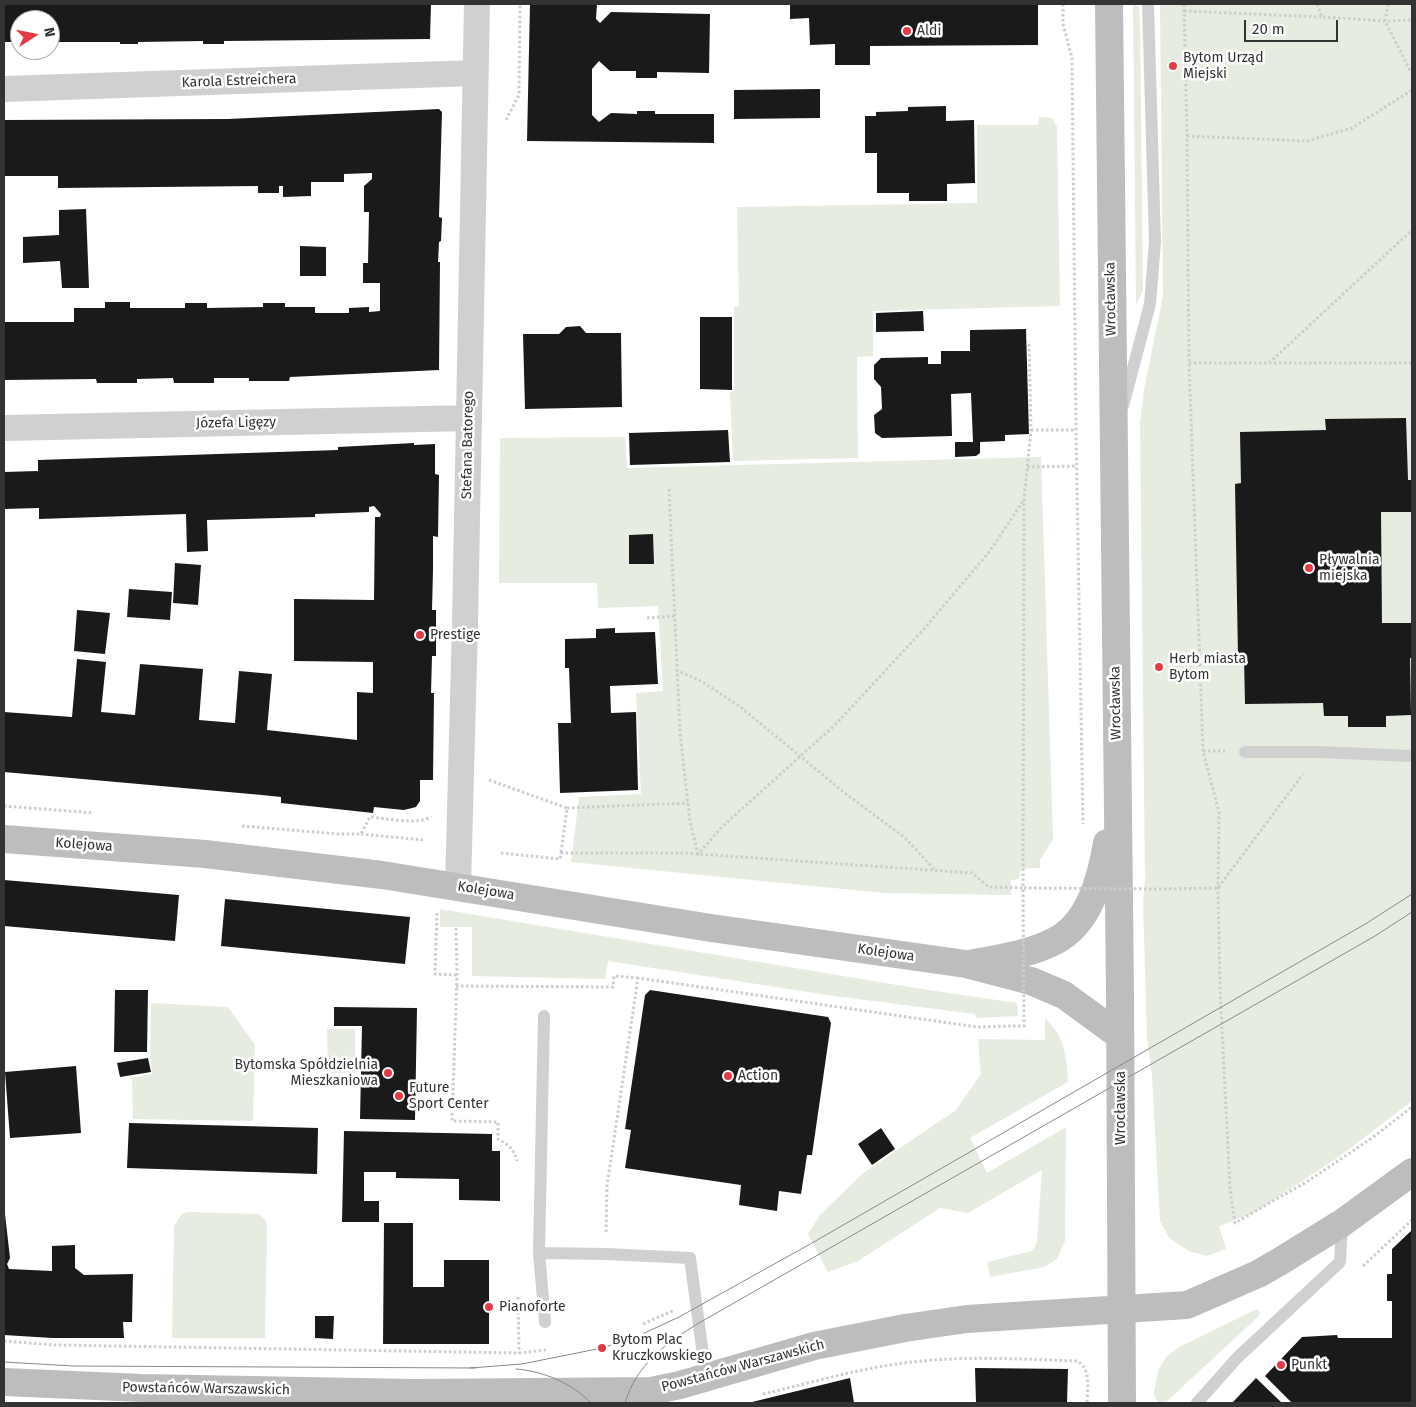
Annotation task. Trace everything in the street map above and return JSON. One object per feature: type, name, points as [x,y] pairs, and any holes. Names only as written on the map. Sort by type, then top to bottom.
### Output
[{"type":"main road","name":"Wrocławska","points":[[1109,4],[1122,1403]]},
{"type":"main road","name":"Kolejowa","points":[[966,964],[1038,949],[1057,940],[1071,929],[1088,907],[1102,872],[1117,780]]},
{"type":"main road","name":"Kolejowa","points":[[4,839],[205,854],[322,867],[711,928],[966,964],[1031,980],[1064,995],[1120,1036]]},
{"type":"main road","name":"Powstańców Warszawskich","points":[[4,1382],[150,1388],[607,1398],[651,1391],[706,1378],[814,1346],[905,1328],[967,1319],[1188,1305],[1258,1274],[1287,1257],[1342,1223],[1412,1172]]},
{"type":"street","name":"Stefana Batorego","points":[[458,887],[477,4]]},
{"type":"street","name":"Karola Estreichera","points":[[4,89],[475,73]]},
{"type":"street","name":"Józefa Ligęzy","points":[[4,428],[469,418]]},
{"type":"lane","points":[[1114,442],[1151,295],[1155,242],[1148,4]]},
{"type":"lane","points":[[1245,752],[1319,752],[1412,756]]},
{"type":"lane","points":[[544,1016],[539,1253],[545,1322]]},
{"type":"lane","points":[[1197,1403],[1237,1358],[1340,1262],[1342,1223]]},
{"type":"lane","points":[[539,1253],[690,1258],[706,1378]]},
{"type":"path","points":[[1063,4],[1063,24],[1072,58],[1083,834]]},
{"type":"path","points":[[1184,4],[1188,136],[1189,362],[1203,751],[1219,812],[1220,988],[1230,1189],[1235,1224],[1308,1181],[1372,1138],[1412,1107]]},
{"type":"path","points":[[1317,4],[1322,18]]},
{"type":"path","points":[[1388,4],[1385,21],[1412,74]]},
{"type":"path","points":[[1184,11],[1385,21],[1412,20]]},
{"type":"path","points":[[1188,136],[1307,141],[1352,128],[1412,90]]},
{"type":"path","points":[[1269,363],[1412,230]]},
{"type":"path","points":[[456,986],[613,987],[614,976],[977,1027],[1024,1026],[1024,500],[1031,430],[1029,341]]},
{"type":"path","points":[[1189,362],[1412,363]]},
{"type":"path","points":[[1031,430],[1076,430]]},
{"type":"path","points":[[1027,467],[1077,466]]},
{"type":"path","points":[[669,488],[680,733],[690,822],[698,854]]},
{"type":"path","points":[[698,854],[723,826],[835,725],[923,630],[990,551],[1024,500]]},
{"type":"path","points":[[647,618],[674,616]]},
{"type":"path","points":[[676,670],[701,681],[738,705],[846,794],[904,836],[935,870]]},
{"type":"path","points":[[1218,888],[1319,752]]},
{"type":"path","points":[[485,778],[567,808],[688,803]]},
{"type":"path","points":[[4,806],[95,813]]},
{"type":"path","points":[[501,853],[560,860],[567,808]]},
{"type":"path","points":[[361,834],[370,817],[416,822],[432,816]]},
{"type":"path","points":[[241,826],[423,840]]},
{"type":"path","points":[[561,852],[698,854],[935,870],[972,873],[989,887],[1007,888],[1218,888]]},
{"type":"path","points":[[428,912],[437,913],[435,974],[457,975]]},
{"type":"path","points":[[456,928],[457,975],[452,1121],[498,1122],[498,1139],[509,1145],[516,1155],[517,1162]]},
{"type":"path","points":[[606,1254],[608,1186],[638,978]]},
{"type":"path","points":[[518,1294],[519,1353]]},
{"type":"path","points":[[643,1324],[669,1313]]},
{"type":"path","points":[[4,1341],[65,1346],[519,1353],[546,1350]]},
{"type":"path","points":[[755,1396],[897,1364],[927,1361],[1016,1359],[1077,1361],[1081,1363],[1086,1369],[1088,1378],[1087,1403]]},
{"type":"shaded area","points":[[1133,4],[1139,7],[1140,26],[1143,290],[1136,305]]},
{"type":"shaded area","points":[[1160,4],[1412,4],[1412,1101],[1340,1156],[1255,1212],[1219,1226],[1226,1249],[1207,1256],[1189,1251],[1169,1238],[1160,1221],[1152,1076],[1147,1039],[1143,902],[1145,879],[1140,423],[1144,390],[1163,296]]},
{"type":"shaded area","points":[[1039,117],[1052,118],[1057,127],[1060,306],[873,311],[873,356],[857,357],[858,458],[733,461],[730,392],[734,392],[734,307],[739,306],[737,207],[977,203],[977,125],[1038,125]]},
{"type":"shaded area","points":[[625,437],[627,468],[1041,457],[1053,839],[1040,860],[1040,868],[1021,869],[1019,879],[1011,880],[1011,895],[884,893],[571,862],[579,797],[641,794],[636,693],[663,691],[658,606],[598,608],[597,583],[499,583],[500,438]]},
{"type":"shaded area","points":[[440,909],[915,988],[1017,1003],[1018,1016],[976,1018],[975,1014],[834,996],[608,961],[605,979],[472,976],[472,927],[440,927]]},
{"type":"shaded area","points":[[151,1003],[228,1007],[255,1045],[253,1121],[133,1119],[132,1078],[152,1074],[150,1058]]},
{"type":"shaded area","points":[[1045,1019],[1057,1032],[1064,1048],[1068,1082],[970,1138],[987,1173],[1066,1127],[1065,1241],[1057,1259],[1044,1267],[990,1277],[987,1262],[1032,1251],[1037,1242],[1042,1170],[968,1213],[940,1208],[858,1261],[828,1272],[808,1234],[820,1215],[862,1174],[956,1110],[981,1074],[978,1039],[1045,1040]]},
{"type":"shaded area","points":[[327,1029],[355,1029],[355,1073],[328,1073]]},
{"type":"shaded area","points":[[187,1212],[259,1214],[266,1221],[265,1338],[172,1338],[174,1226],[181,1215]]},
{"type":"shaded area","points":[[1258,1310],[1260,1313],[1258,1317],[1167,1401],[1159,1403],[1154,1393],[1158,1371],[1166,1357],[1179,1347]]},
{"type":"building","points":[[4,4],[431,4],[430,39],[224,41],[224,44],[203,44],[203,41],[138,42],[138,44],[120,44],[120,42],[60,42],[60,10],[10,10],[10,42],[4,42]]},
{"type":"building","points":[[530,4],[597,4],[596,19],[600,23],[611,12],[710,14],[709,73],[657,72],[657,78],[636,78],[636,71],[610,71],[599,61],[592,69],[592,115],[599,122],[611,113],[637,114],[637,111],[655,111],[655,114],[714,114],[714,143],[527,141]]},
{"type":"building","name":"Aldi","points":[[790,4],[1038,4],[1038,45],[870,46],[870,65],[835,65],[835,44],[810,45],[809,18],[790,19]]},
{"type":"building","points":[[820,89],[820,118],[734,119],[734,90]]},
{"type":"building","points":[[946,106],[946,121],[974,120],[975,183],[947,184],[947,201],[909,201],[909,193],[877,193],[877,153],[865,153],[865,116],[876,116],[876,112],[908,111],[908,107]]},
{"type":"building","points":[[439,109],[442,112],[439,217],[442,218],[438,262],[440,262],[439,370],[290,377],[289,381],[249,381],[249,378],[214,378],[214,383],[174,383],[173,378],[137,379],[137,383],[97,383],[96,379],[4,380],[4,322],[74,322],[74,308],[105,308],[105,302],[130,302],[130,308],[185,308],[185,303],[207,303],[207,308],[263,307],[263,303],[285,303],[285,307],[315,307],[315,313],[349,313],[349,308],[369,307],[369,312],[380,311],[380,283],[363,283],[363,263],[368,263],[369,212],[364,212],[364,186],[372,179],[372,173],[344,174],[344,182],[311,182],[311,196],[283,197],[283,186],[279,186],[279,193],[258,193],[258,186],[58,188],[58,176],[4,176],[4,120],[228,119]]},
{"type":"building","points":[[86,209],[89,288],[62,288],[60,261],[23,263],[23,237],[59,235],[59,210]]},
{"type":"building","points":[[300,246],[326,247],[326,276],[300,276]]},
{"type":"building","points":[[923,311],[924,331],[876,332],[876,313]]},
{"type":"building","points":[[700,317],[732,317],[732,390],[700,389]]},
{"type":"building","points":[[580,326],[586,333],[621,333],[622,407],[525,409],[523,334],[559,334],[566,327]]},
{"type":"building","points":[[1026,329],[1029,434],[1005,435],[1005,441],[980,442],[980,453],[976,456],[955,457],[955,442],[973,442],[971,393],[951,394],[952,436],[882,438],[875,433],[874,415],[882,409],[881,387],[874,379],[874,365],[881,358],[928,357],[928,364],[941,364],[941,351],[970,351],[970,330]]},
{"type":"building","name":"Pływalnia miejska","points":[[1406,418],[1408,480],[1412,480],[1412,512],[1381,512],[1382,623],[1412,623],[1412,658],[1410,658],[1411,715],[1386,716],[1386,727],[1348,727],[1348,716],[1324,716],[1323,703],[1245,704],[1244,657],[1238,657],[1235,484],[1241,483],[1240,432],[1326,430],[1325,419]]},
{"type":"building","points":[[728,430],[730,462],[630,465],[629,433]]},
{"type":"building","points":[[414,443],[414,445],[435,444],[435,474],[439,475],[438,537],[433,536],[432,610],[436,610],[436,656],[432,656],[431,693],[434,693],[433,780],[420,780],[420,801],[416,807],[404,810],[374,807],[373,813],[281,803],[281,797],[4,772],[4,712],[72,717],[77,659],[106,662],[101,712],[135,715],[140,664],[203,669],[199,720],[235,723],[239,671],[272,674],[267,730],[357,740],[357,692],[373,693],[373,662],[294,661],[294,599],[374,600],[375,517],[380,517],[381,514],[374,506],[369,507],[369,512],[315,514],[315,517],[207,520],[208,551],[187,552],[186,514],[39,519],[39,508],[4,509],[4,472],[38,471],[38,460],[338,450],[338,447]]},
{"type":"building","points":[[653,534],[654,564],[629,564],[629,535]]},
{"type":"building","points":[[175,563],[201,565],[198,605],[173,603]]},
{"type":"building","points":[[129,589],[172,592],[170,620],[127,617]]},
{"type":"building","points":[[77,610],[110,613],[105,654],[74,651]]},
{"type":"building","points":[[615,628],[615,633],[655,632],[658,684],[610,686],[611,713],[636,712],[638,790],[560,793],[558,723],[571,723],[569,668],[565,668],[565,639],[596,638],[596,629]]},
{"type":"building","points":[[4,880],[179,895],[175,941],[4,926]]},
{"type":"building","points":[[225,899],[410,917],[405,964],[221,946]]},
{"type":"building","points":[[115,990],[148,990],[147,1052],[114,1052]]},
{"type":"building","name":"Action","points":[[650,990],[828,1017],[831,1023],[812,1155],[807,1155],[801,1194],[779,1191],[777,1211],[739,1205],[741,1185],[625,1168],[631,1130],[625,1129],[645,995]]},
{"type":"building","name":"Bytomska Spółdzielnia Mieszkaniowa","points":[[334,1007],[417,1008],[415,1120],[360,1119],[362,1026],[334,1026]]},
{"type":"building","points":[[148,1058],[151,1072],[120,1077],[117,1063]]},
{"type":"building","points":[[76,1066],[81,1133],[10,1138],[5,1072]]},
{"type":"building","points":[[129,1123],[318,1128],[317,1174],[127,1168]]},
{"type":"building","points":[[881,1128],[895,1149],[872,1165],[858,1144]]},
{"type":"building","points":[[344,1131],[492,1134],[492,1151],[500,1151],[500,1201],[459,1200],[459,1179],[396,1178],[396,1172],[364,1172],[364,1201],[379,1201],[379,1222],[342,1222]]},
{"type":"building","points":[[4,1214],[10,1258],[7,1264],[9,1269],[52,1271],[52,1246],[75,1245],[75,1268],[84,1275],[133,1274],[132,1322],[123,1322],[124,1338],[52,1338],[4,1335]]},
{"type":"building","points":[[384,1223],[413,1223],[413,1287],[444,1287],[444,1260],[489,1260],[489,1344],[383,1344]]},
{"type":"building","points":[[1412,1230],[1412,1403],[1292,1403],[1265,1376],[1302,1337],[1337,1335],[1338,1338],[1392,1338],[1392,1301],[1387,1301],[1387,1274],[1392,1274],[1392,1249]]},
{"type":"building","points":[[315,1316],[334,1316],[333,1339],[315,1338]]},
{"type":"building","points":[[975,1368],[1068,1369],[1067,1403],[976,1403]]},
{"type":"building","points":[[850,1378],[854,1403],[748,1403]]},
{"type":"building","points":[[1256,1378],[1282,1403],[1232,1403]]},
{"type":"tram line","points":[[470,1368],[522,1364],[602,1348],[638,1336],[679,1317],[812,1243],[1367,923],[1412,894]]},
{"type":"tram line","points":[[625,1403],[637,1377],[654,1356],[699,1323],[1375,936],[1412,912]]},
{"type":"tram line","points":[[4,1362],[74,1366],[476,1368]]},
{"type":"tram line","points":[[516,1369],[536,1372],[556,1379],[575,1390],[591,1403]]},
{"type":"place","name":"Aldi","points":[[907,31]]},
{"type":"place","name":"Bytom Urząd Miejski","points":[[1173,66]]},
{"type":"place","name":"Pływalnia miejska","points":[[1309,568]]},
{"type":"place","name":"Prestige","points":[[420,635]]},
{"type":"place","name":"Herb miasta Bytom","points":[[1159,667]]},
{"type":"place","name":"Bytomska Spółdzielnia Mieszkaniowa","points":[[388,1073]]},
{"type":"place","name":"Action","points":[[728,1076]]},
{"type":"place","name":"Future Sport Center","points":[[399,1096]]},
{"type":"place","name":"Pianoforte","points":[[489,1307]]},
{"type":"place","name":"Bytom Plac Kruczkowskiego","points":[[602,1348]]},
{"type":"place","name":"Punkt","points":[[1281,1365]]}]
